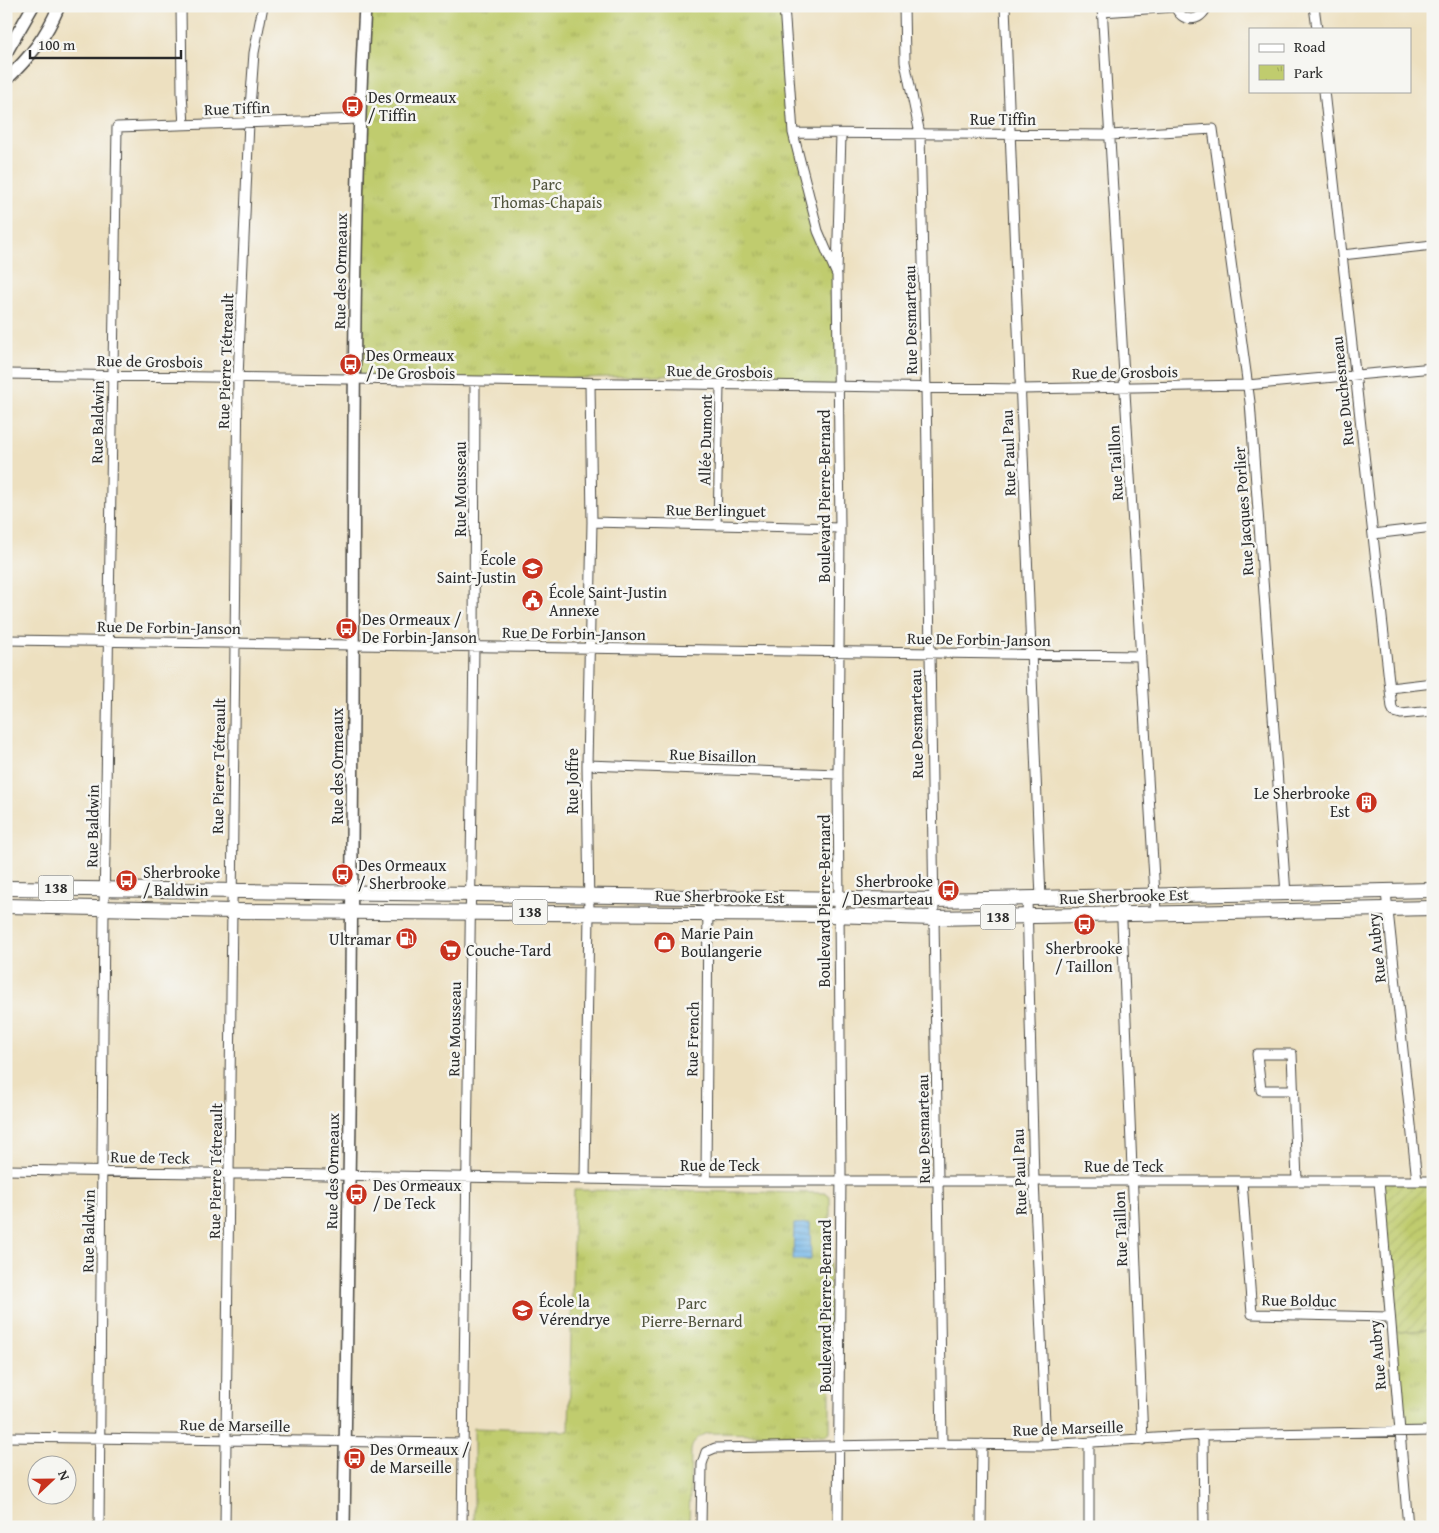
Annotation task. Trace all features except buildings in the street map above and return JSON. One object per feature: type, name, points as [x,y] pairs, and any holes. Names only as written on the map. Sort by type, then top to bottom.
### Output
[{"type":"main road","name":"Rue Sherbrooke Est","points":[[6,888],[470,896],[934,900],[1433,890]]},
{"type":"main road","name":"Rue Sherbrooke Est","points":[[6,906],[232,911],[588,912],[934,918],[1156,912],[1433,908]]},
{"type":"street","points":[[6,54],[33,6]]},
{"type":"street","points":[[6,80],[31,56],[52,23],[59,6]]},
{"type":"street","points":[[181,6],[184,125]]},
{"type":"street","name":"Rue Pierre Tétreault","points":[[225,1527],[238,378],[249,122],[254,53],[263,6]]},
{"type":"street","name":"Rue des Ormeaux","points":[[344,1527],[353,894],[355,380],[359,119],[365,6]]},
{"type":"street","name":"Boulevard Pierre-Bernard","points":[[784,6],[793,133],[818,231],[837,275]]},
{"type":"street","name":"Rue Desmarteau","points":[[904,6],[905,62],[920,134],[926,389],[942,1444]]},
{"type":"street","name":"Rue Paul Pau","points":[[1005,6],[1030,654],[1034,899],[1028,916],[1034,1180],[1046,1445]]},
{"type":"street","name":"Rue Taillon","points":[[1156,912],[1102,9],[1175,7],[1180,15],[1190,19],[1200,16],[1207,6]]},
{"type":"street","points":[[1314,6],[1317,28]]},
{"type":"street","name":"Rue Duchesneau","points":[[1324,92],[1392,708],[1396,714],[1433,711]]},
{"type":"street","name":"Rue Tiffin","points":[[117,127],[359,119]]},
{"type":"street","name":"Rue Baldwin","points":[[99,1527],[104,1172],[104,908],[106,889],[117,127]]},
{"type":"street","name":"Rue Tiffin","points":[[793,133],[1110,135],[1213,128]]},
{"type":"street","name":"Rue Jacques Porlier","points":[[1213,128],[1250,402],[1286,894]]},
{"type":"street","name":"Boulevard Pierre-Bernard","points":[[838,1527],[841,1181],[838,774],[840,528],[837,275],[841,134]]},
{"type":"street","points":[[1342,256],[1433,245]]},
{"type":"street","name":"Rue de Grosbois","points":[[6,374],[839,388],[1021,389],[1247,385],[1356,377],[1433,368]]},
{"type":"street","name":"Rue Mousseau","points":[[462,1527],[474,646],[475,382]]},
{"type":"street","name":"Rue Joffre","points":[[585,1178],[588,912],[587,765],[592,522],[590,384]]},
{"type":"street","name":"Allée Dumont","points":[[717,526],[720,386]]},
{"type":"street","name":"Rue Berlinguet","points":[[592,522],[840,528]]},
{"type":"street","points":[[1373,534],[1433,527]]},
{"type":"street","name":"Rue De Forbin-Janson","points":[[6,640],[1141,656]]},
{"type":"street","points":[[1390,688],[1433,683]]},
{"type":"street","name":"Rue Bisaillon","points":[[587,765],[838,774]]},
{"type":"street","name":"Rue Aubry","points":[[1386,892],[1417,1181]]},
{"type":"street","name":"Rue Taillon","points":[[1120,897],[1142,1440]]},
{"type":"street","name":"Rue French","points":[[706,1181],[708,898]]},
{"type":"street","points":[[1294,1090],[1261,1090],[1257,1054],[1292,1054],[1294,1090],[1297,1181]]},
{"type":"street","name":"Rue de Teck","points":[[6,1170],[706,1181],[1433,1181]]},
{"type":"street","name":"Rue Bolduc","points":[[1242,1181],[1252,1314],[1389,1317]]},
{"type":"street","name":"Rue Aubry","points":[[1379,1181],[1408,1527]]},
{"type":"street","name":"Rue de Marseille","points":[[701,1527],[702,1464],[706,1452],[715,1448],[942,1444],[1089,1444],[1203,1435],[1433,1431]]},
{"type":"street","points":[[1203,1435],[1204,1527]]},
{"type":"street","name":"Rue de Marseille","points":[[6,1437],[462,1442]]},
{"type":"street","points":[[981,1527],[982,1444]]},
{"type":"street","points":[[1089,1444],[1089,1527]]},
{"type":"green space","name":"Parc Thomas-Chapais","points":[[366,6],[784,6],[793,133],[818,231],[837,275],[839,388],[715,373],[475,382],[355,380]]},
{"type":"green space","points":[[1379,1181],[1433,1181],[1433,1329],[1390,1333]]},
{"type":"green space","name":"Parc Pierre-Bernard","points":[[574,1190],[827,1193],[830,1196],[830,1432],[826,1435],[709,1433],[697,1438],[691,1450],[689,1527],[474,1527],[474,1428],[569,1431]]},
{"type":"green space","points":[[1433,1329],[1433,1431],[1399,1433],[1390,1333]]},
{"type":"water","points":[[810,1223],[811,1260],[793,1260],[794,1224]]},
{"type":"place","name":"Des Ormeaux / Tiffin","points":[[352,106]]},
{"type":"place","name":"Des Ormeaux / De Grosbois","points":[[350,364]]},
{"type":"place","name":"École Saint-Justin","points":[[532,568]]},
{"type":"place","name":"École Saint-Justin Annexe","points":[[533,601]]},
{"type":"place","name":"Des Ormeaux / De Forbin-Janson","points":[[346,628]]},
{"type":"place","name":"Le Sherbrooke Est","points":[[1366,802]]},
{"type":"place","name":"Des Ormeaux / Sherbrooke","points":[[342,874]]},
{"type":"place","name":"Sherbrooke / Baldwin","points":[[127,881]]},
{"type":"place","name":"Sherbrooke / Desmarteau","points":[[949,890]]},
{"type":"place","name":"Sherbrooke / Taillon","points":[[1084,924]]},
{"type":"place","name":"Ultramar","points":[[407,939]]},
{"type":"place","name":"Marie Pain Boulangerie","points":[[665,942]]},
{"type":"place","name":"Couche-Tard","points":[[450,950]]},
{"type":"place","name":"Des Ormeaux / De Teck","points":[[357,1194]]},
{"type":"place","name":"École la Vérendrye","points":[[523,1310]]},
{"type":"place","name":"Des Ormeaux / de Marseille","points":[[354,1458]]}]
